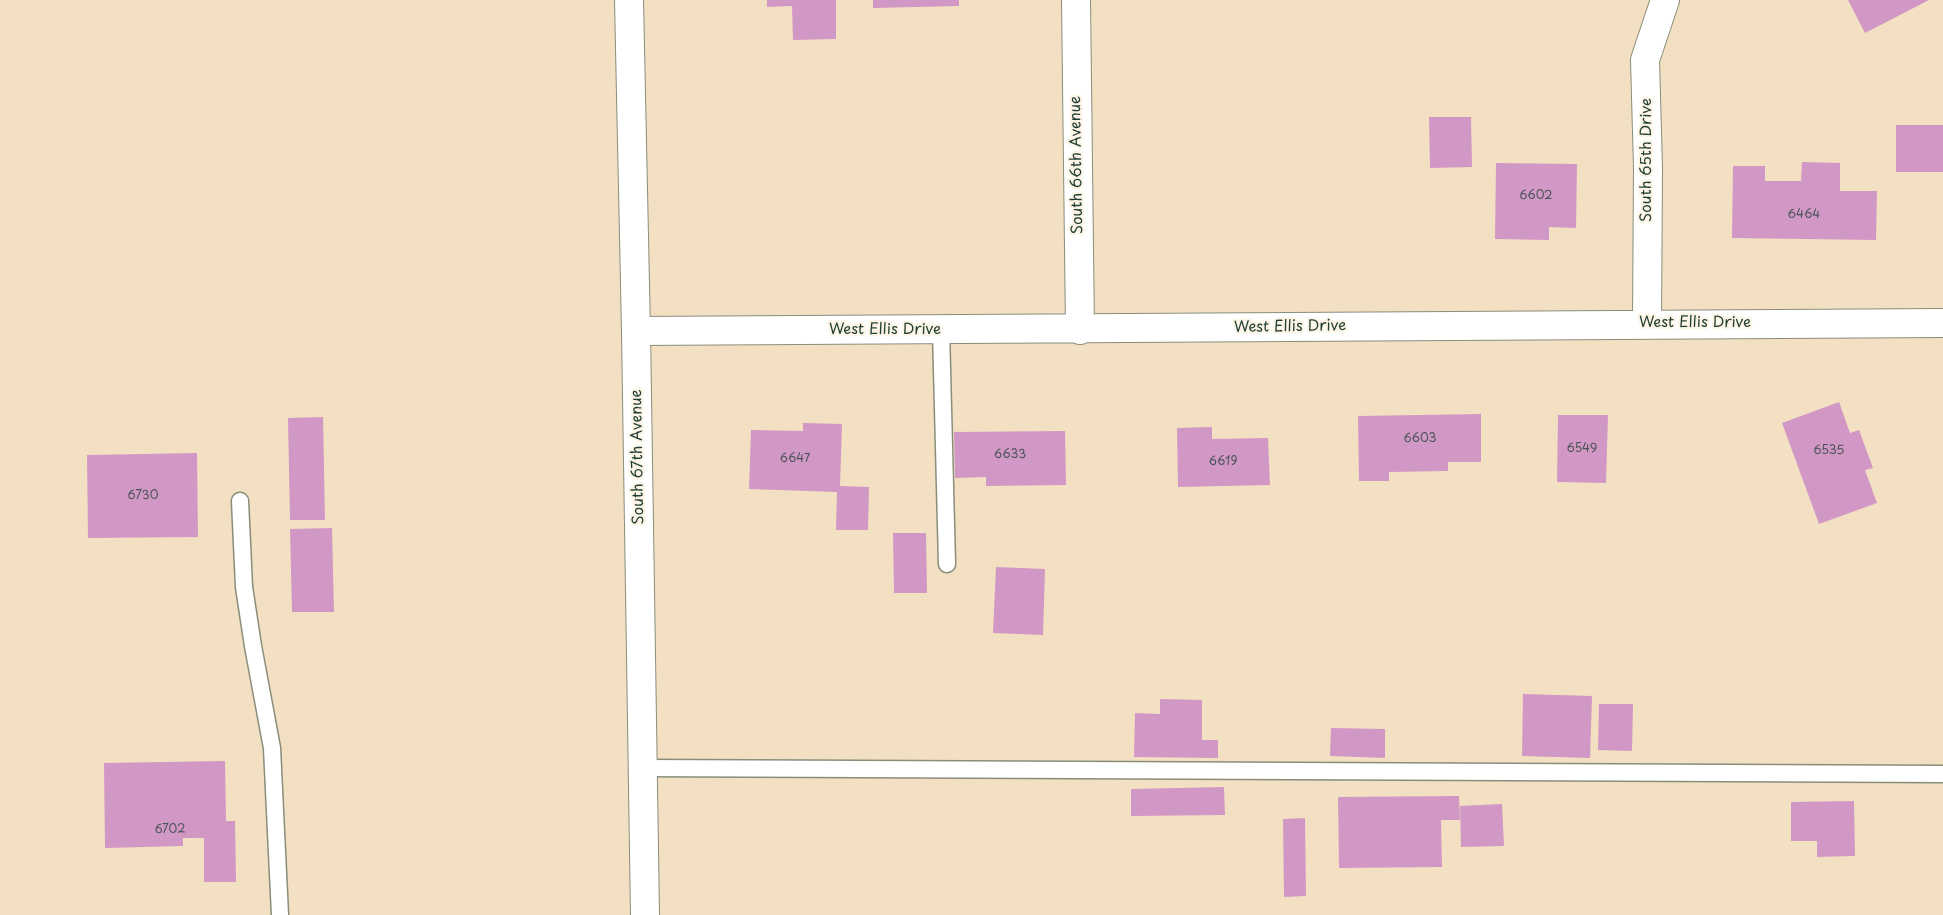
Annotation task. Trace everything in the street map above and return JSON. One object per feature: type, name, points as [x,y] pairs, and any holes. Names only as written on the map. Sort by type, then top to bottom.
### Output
[{"type":"street","name":"South 67th Avenue","points":[[629,0],[644,768],[645,915]]},
{"type":"street","name":"South 66th Avenue","points":[[1076,0],[1080,330]]},
{"type":"street","name":"South 65th Drive","points":[[1647,323],[1648,168],[1646,60],[1665,0]]},
{"type":"street","name":"West Ellis Drive","points":[[636,331],[1080,330],[1647,323],[1943,323]]},
{"type":"lane","points":[[941,330],[948,564]]},
{"type":"lane","points":[[240,501],[244,587],[272,748],[280,915]]},
{"type":"lane","points":[[644,768],[1943,774]]},
{"type":"building","points":[[767,0],[836,0],[836,39],[793,40],[792,6],[767,7]]},
{"type":"building","points":[[873,0],[959,0],[959,6],[873,8]]},
{"type":"building","points":[[1848,0],[1929,0],[1865,33]]},
{"type":"building","points":[[1429,117],[1471,117],[1472,167],[1430,168]]},
{"type":"building","points":[[1896,125],[1943,125],[1943,172],[1896,172]]},
{"type":"building","points":[[1802,162],[1840,163],[1840,191],[1877,191],[1876,240],[1732,238],[1733,166],[1765,166],[1765,181],[1801,181]]},
{"type":"building","points":[[1496,163],[1577,164],[1576,228],[1549,227],[1549,240],[1495,239]]},
{"type":"building","points":[[1839,402],[1850,433],[1859,430],[1873,468],[1865,470],[1877,503],[1819,524],[1782,423]]},
{"type":"building","points":[[1481,414],[1481,462],[1448,462],[1448,471],[1389,472],[1389,481],[1359,481],[1358,416]]},
{"type":"building","points":[[1558,415],[1608,415],[1606,483],[1557,482]]},
{"type":"building","points":[[323,417],[325,520],[290,520],[288,418]]},
{"type":"building","points":[[803,423],[842,424],[840,486],[869,487],[868,530],[836,530],[837,492],[749,489],[751,430],[803,431]]},
{"type":"building","points":[[1212,427],[1212,439],[1268,438],[1270,485],[1178,487],[1177,428]]},
{"type":"building","points":[[1065,431],[1066,485],[986,486],[986,477],[955,478],[954,432]]},
{"type":"building","points":[[197,453],[198,537],[88,538],[87,455]]},
{"type":"building","points":[[332,528],[334,612],[292,612],[290,529]]},
{"type":"building","points":[[893,533],[926,533],[927,593],[894,593]]},
{"type":"building","points":[[996,567],[1045,569],[1043,635],[993,633]]},
{"type":"building","points":[[1523,694],[1592,696],[1590,758],[1522,756]]},
{"type":"building","points":[[1160,699],[1202,700],[1202,740],[1218,740],[1218,758],[1134,757],[1135,713],[1160,714]]},
{"type":"building","points":[[1599,704],[1633,704],[1632,751],[1598,750]]},
{"type":"building","points":[[1331,728],[1385,729],[1385,758],[1330,756]]},
{"type":"building","points":[[225,761],[226,821],[235,821],[236,882],[204,882],[204,838],[183,838],[183,846],[105,848],[104,763]]},
{"type":"building","points":[[1224,787],[1225,815],[1131,816],[1131,789]]},
{"type":"building","points":[[1459,796],[1460,820],[1441,820],[1442,867],[1339,868],[1338,797]]},
{"type":"building","points":[[1854,801],[1855,856],[1817,857],[1817,841],[1791,841],[1791,802]]},
{"type":"building","points":[[1502,804],[1504,846],[1461,847],[1460,806]]},
{"type":"building","points":[[1305,818],[1306,896],[1284,897],[1283,819]]}]
